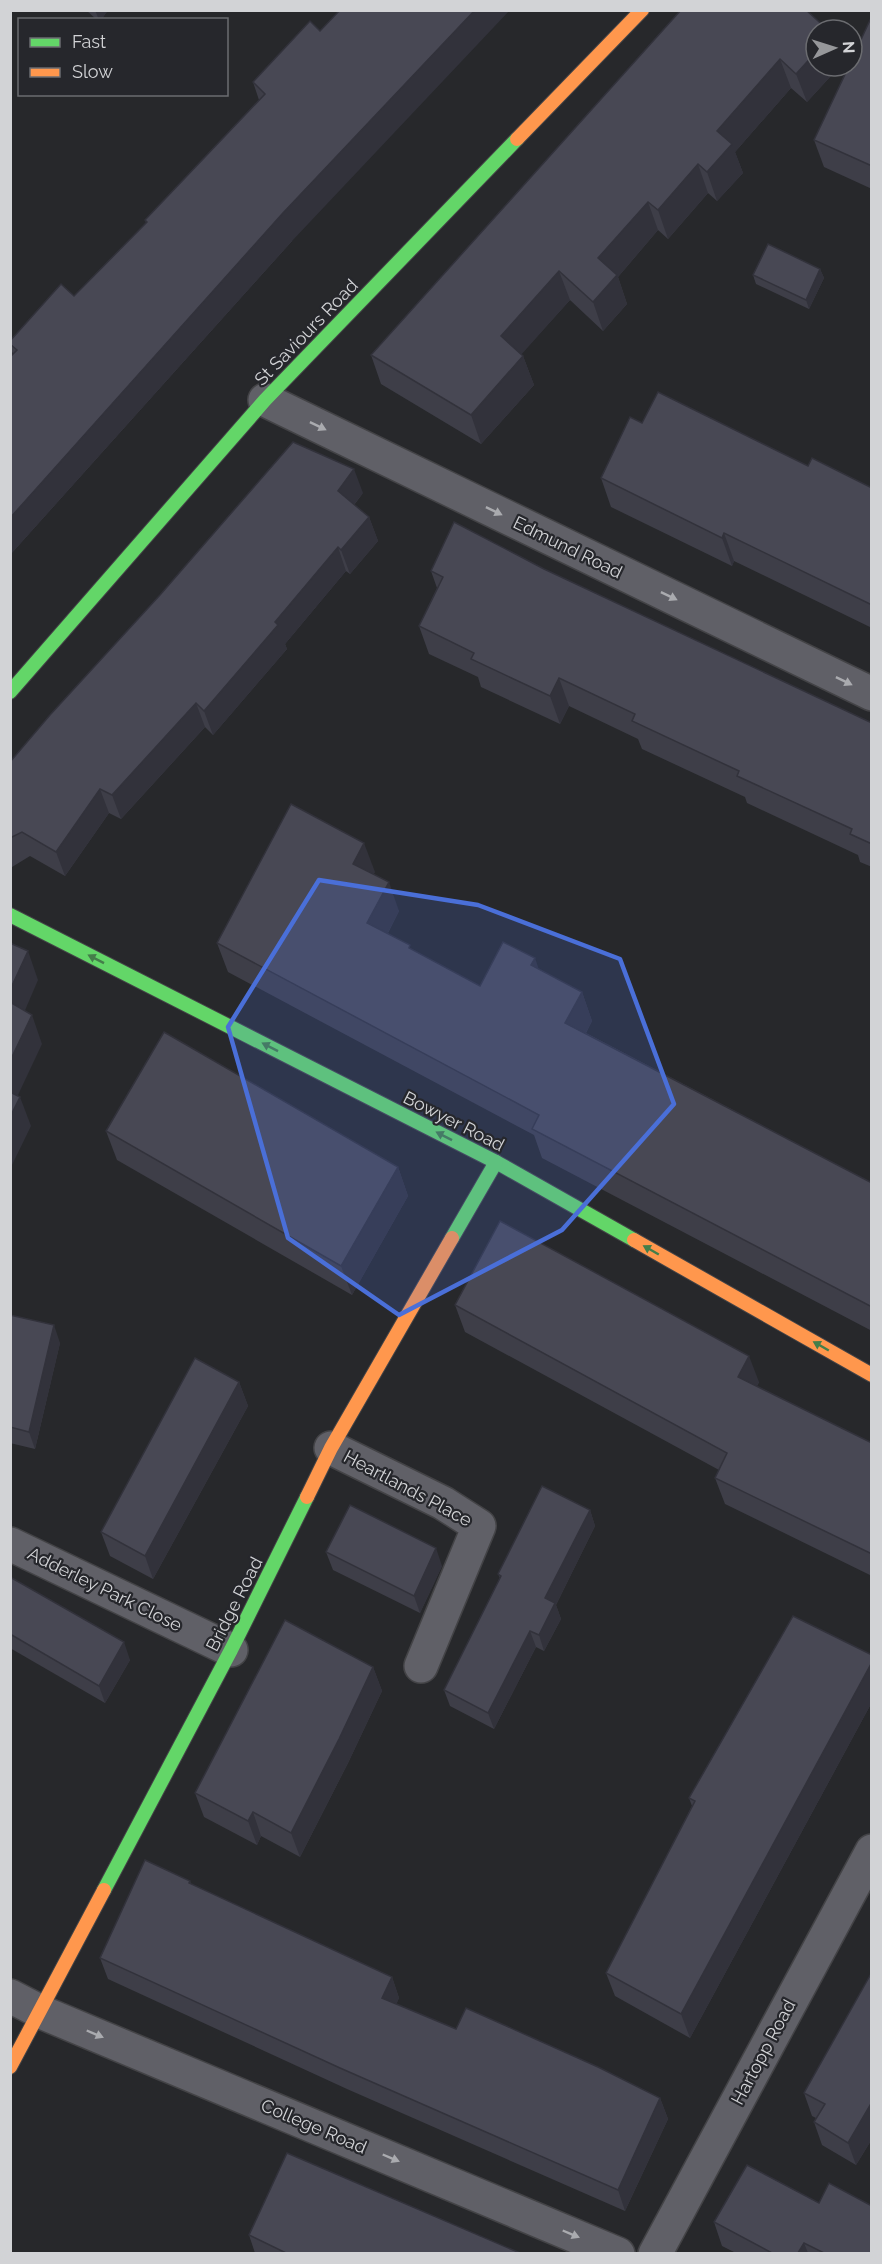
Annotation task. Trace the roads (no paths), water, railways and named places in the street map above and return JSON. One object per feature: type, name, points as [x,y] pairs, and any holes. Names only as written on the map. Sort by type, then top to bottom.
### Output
[{"type":"street","name":"St Saviours Road","points":[[10,692],[266,400],[642,10]]},
{"type":"street","name":"Edmund Road","points":[[266,400],[872,694]]},
{"type":"street","name":"Bowyer Road","points":[[10,915],[496,1162],[872,1375]]},
{"type":"street","name":"Bridge Road","points":[[10,2067],[231,1650],[331,1448],[496,1162]]},
{"type":"street","name":"Heartlands Place","points":[[331,1448],[443,1503],[479,1526],[421,1666]]},
{"type":"street","name":"Adderley Park Close","points":[[10,1544],[231,1650]]},
{"type":"street","name":"Hartopp Road","points":[[655,2253],[872,1851]]},
{"type":"street","name":"College Road","points":[[10,1996],[41,2012],[618,2253]]}]
